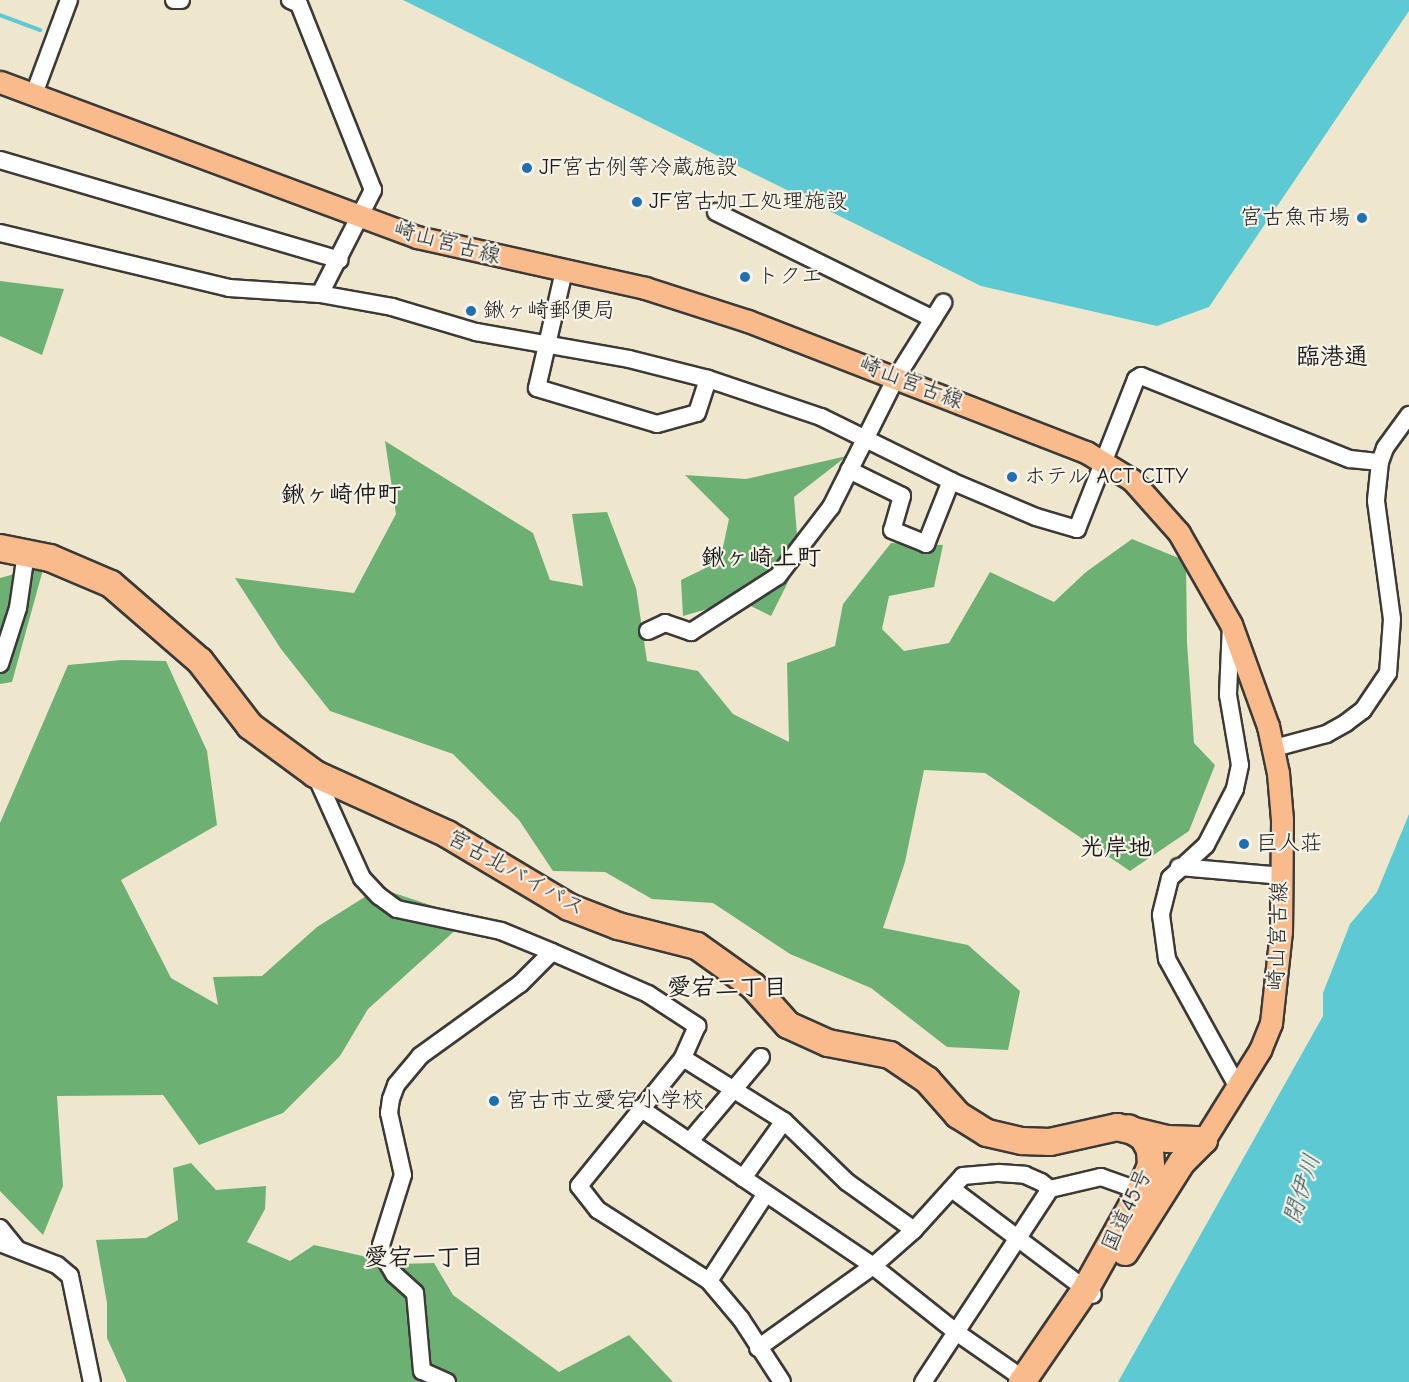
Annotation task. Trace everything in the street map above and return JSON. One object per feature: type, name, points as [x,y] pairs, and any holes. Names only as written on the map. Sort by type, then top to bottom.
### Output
[{"type":"highway","name":"宮古北バイパス","points":[[10,546],[50,558],[111,584],[200,661],[250,726],[315,774],[447,834],[569,907],[618,926],[697,946],[753,986],[788,1025],[828,1043],[890,1055],[927,1080],[958,1115],[987,1132],[1022,1141],[1162,1155]]},
{"type":"highway","points":[[1119,1234],[1162,1155],[1167,1139],[1204,1140]]},
{"type":"highway","points":[[1162,1155],[1204,1140]]},
{"type":"highway","name":"国道45号","points":[[1090,1293],[1151,1165],[1162,1155]]},
{"type":"highway","name":"国道45号","points":[[1028,1381],[1090,1293],[1162,1155]]},
{"type":"main road","name":"崎山宮古線","points":[[0,82],[362,218],[465,250],[645,288],[747,321],[1104,462],[1132,480],[1179,533],[1231,624],[1274,748],[1282,820],[1280,966],[1273,1014],[1260,1050],[1204,1140]]},
{"type":"street","points":[[34,94],[69,0]]},
{"type":"street","points":[[174,0],[181,0]]},
{"type":"street","points":[[295,2],[372,190],[362,218],[320,294]]},
{"type":"street","points":[[0,160],[340,260]]},
{"type":"street","points":[[716,212],[933,319]]},
{"type":"street","points":[[0,234],[229,288],[320,294],[392,307],[476,332],[546,347],[629,359],[708,378],[821,417],[951,481],[1036,517],[1077,529],[1136,380],[1141,376],[1350,459],[1380,462]]},
{"type":"street","points":[[564,271],[537,388],[657,424],[697,413],[708,378]]},
{"type":"street","points":[[648,631],[665,623],[691,632],[778,576],[813,536],[896,378],[943,303]]},
{"type":"street","points":[[1274,748],[1326,734],[1346,723],[1363,710],[1388,673],[1392,619],[1376,501],[1380,462],[1384,448],[1409,415]]},
{"type":"street","points":[[849,470],[902,496],[892,530],[926,544],[951,481]]},
{"type":"street","points":[[0,664],[18,608],[10,546]]},
{"type":"street","points":[[1231,624],[1228,695],[1240,765],[1228,806],[1206,845],[1179,867],[1166,891],[1161,915],[1162,945],[1237,1086]]},
{"type":"street","points":[[315,774],[362,878],[397,909],[501,931],[648,994],[697,1026],[683,1058],[640,1108],[579,1186],[598,1210],[709,1281],[741,1319],[782,1382]]},
{"type":"street","points":[[1179,867],[1281,876]]},
{"type":"street","points":[[447,1382],[422,1371],[415,1293],[394,1274],[383,1256],[381,1245],[403,1175],[389,1113],[391,1099],[396,1085],[420,1056],[520,984],[552,952]]},
{"type":"street","points":[[690,1141],[733,1087],[761,1057]]},
{"type":"street","points":[[683,1058],[733,1087],[784,1121],[847,1182],[914,1230]]},
{"type":"street","points":[[640,1108],[765,1195],[873,1266],[956,1332],[1028,1381]]},
{"type":"street","points":[[743,1178],[784,1121]]},
{"type":"street","points":[[758,1348],[873,1266],[914,1230],[963,1176],[981,1173],[1025,1175],[1050,1189],[1101,1177],[1140,1191]]},
{"type":"street","points":[[952,1189],[1020,1237],[1090,1293]]},
{"type":"street","points":[[923,1382],[1050,1189]]},
{"type":"street","points":[[709,1281],[765,1195]]},
{"type":"street","points":[[0,1228],[8,1246],[57,1264],[70,1276],[92,1382]]},
{"type":"green space","points":[[0,281],[64,289],[42,355],[0,336]]},
{"type":"green space","points":[[385,441],[533,533],[550,580],[583,586],[572,514],[607,512],[636,588],[647,661],[698,671],[733,714],[789,742],[787,663],[835,646],[843,604],[891,543],[943,545],[934,587],[889,596],[882,629],[904,651],[949,643],[990,572],[1054,602],[1086,572],[1132,539],[1186,561],[1187,643],[1194,743],[1215,765],[1189,831],[1130,871],[985,773],[924,770],[905,862],[883,928],[968,945],[1020,991],[1008,1050],[947,1047],[871,988],[790,954],[713,903],[652,899],[605,872],[553,871],[519,820],[453,754],[330,711],[281,649],[235,578],[354,593],[396,514]]},
{"type":"green space","points":[[847,456],[794,497],[799,560],[771,616],[739,600],[683,616],[681,580],[720,561],[729,519],[685,475],[746,479]]},
{"type":"green space","points":[[44,566],[12,682],[0,684],[0,578]]},
{"type":"green space","points":[[122,660],[166,661],[207,751],[217,825],[121,880],[171,978],[218,1005],[213,977],[262,976],[317,927],[379,888],[469,918],[368,1009],[340,1056],[283,1113],[199,1145],[163,1095],[57,1096],[63,1186],[43,1235],[0,1191],[0,823],[68,665]]},
{"type":"green space","points":[[191,1163],[216,1190],[266,1186],[265,1209],[247,1242],[290,1261],[314,1245],[398,1264],[434,1263],[453,1295],[559,1372],[629,1335],[673,1382],[127,1382],[107,1338],[107,1303],[96,1240],[146,1238],[178,1220],[173,1168]]},
{"type":"water","points":[[403,0],[1409,0],[1409,11],[1209,307],[1157,326],[981,286]]},
{"type":"water","name":"閉伊川","points":[[1409,814],[1409,1382],[1118,1382],[1323,1016],[1323,993],[1350,924],[1377,892]]},
{"type":"waterway","points":[[0,15],[40,30]]},
{"type":"place","name":"JF宮古例等冷蔵施設","points":[[527,168]]},
{"type":"place","name":"JF宮古加工処理施設","points":[[637,202]]},
{"type":"place","name":"宮古魚市場","points":[[1362,218]]},
{"type":"place","name":"トクエ","points":[[745,277]]},
{"type":"place","name":"鍬ヶ崎郵便局","points":[[471,311]]},
{"type":"place","name":"ホテル ACT CITY","points":[[1012,477]]},
{"type":"place","name":"巨人荘","points":[[1244,844]]},
{"type":"place","name":"宮古市立愛宕小学校","points":[[494,1101]]},
{"type":"district","name":"臨港通","points":[[1332,357]]},
{"type":"district","name":"鍬ヶ崎仲町","points":[[341,495]]},
{"type":"district","name":"鍬ヶ崎上町","points":[[761,558]]},
{"type":"district","name":"光岸地","points":[[1116,848]]},
{"type":"district","name":"愛宕二丁目","points":[[727,988]]},
{"type":"district","name":"愛宕一丁目","points":[[424,1258]]}]
